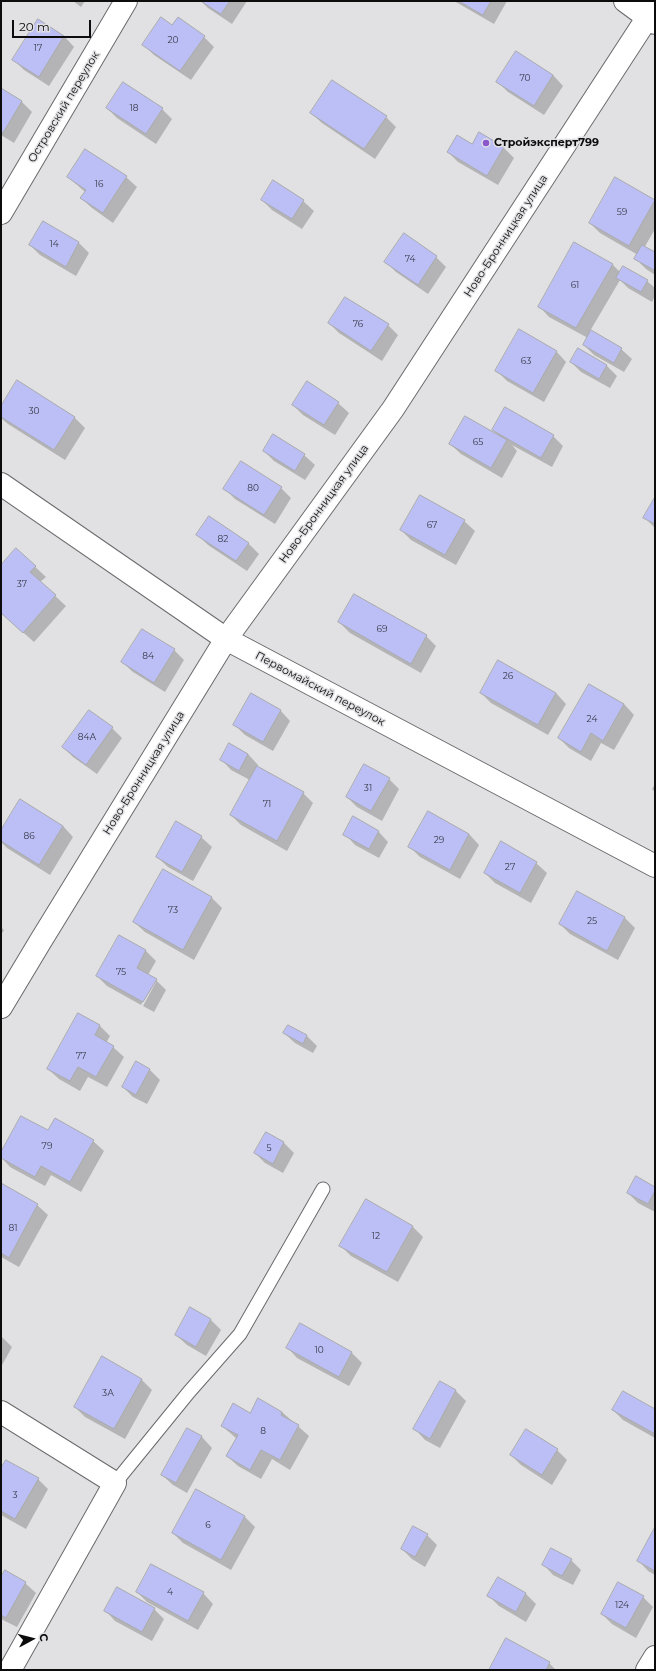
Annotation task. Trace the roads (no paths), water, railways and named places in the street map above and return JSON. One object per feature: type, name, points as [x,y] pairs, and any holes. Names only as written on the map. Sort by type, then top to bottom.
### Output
[{"type":"street","name":"Островский переулок","points":[[1,213],[126,1]]},
{"type":"street","points":[[625,1],[652,16]]},
{"type":"street","name":"Ново-Бронницкая улица","points":[[1,1007],[226,639],[393,409],[652,16]]},
{"type":"street","name":"Первомайский переулок","points":[[1,484],[226,639],[655,866]]},
{"type":"street","points":[[1,1412],[115,1483],[10,1670]]},
{"type":"street","points":[[647,1670],[655,1657]]},
{"type":"lane","points":[[115,1483],[189,1392],[240,1334],[323,1189]]},
{"type":"place","name":"Стройэксперт799","points":[[486,143]]}]
